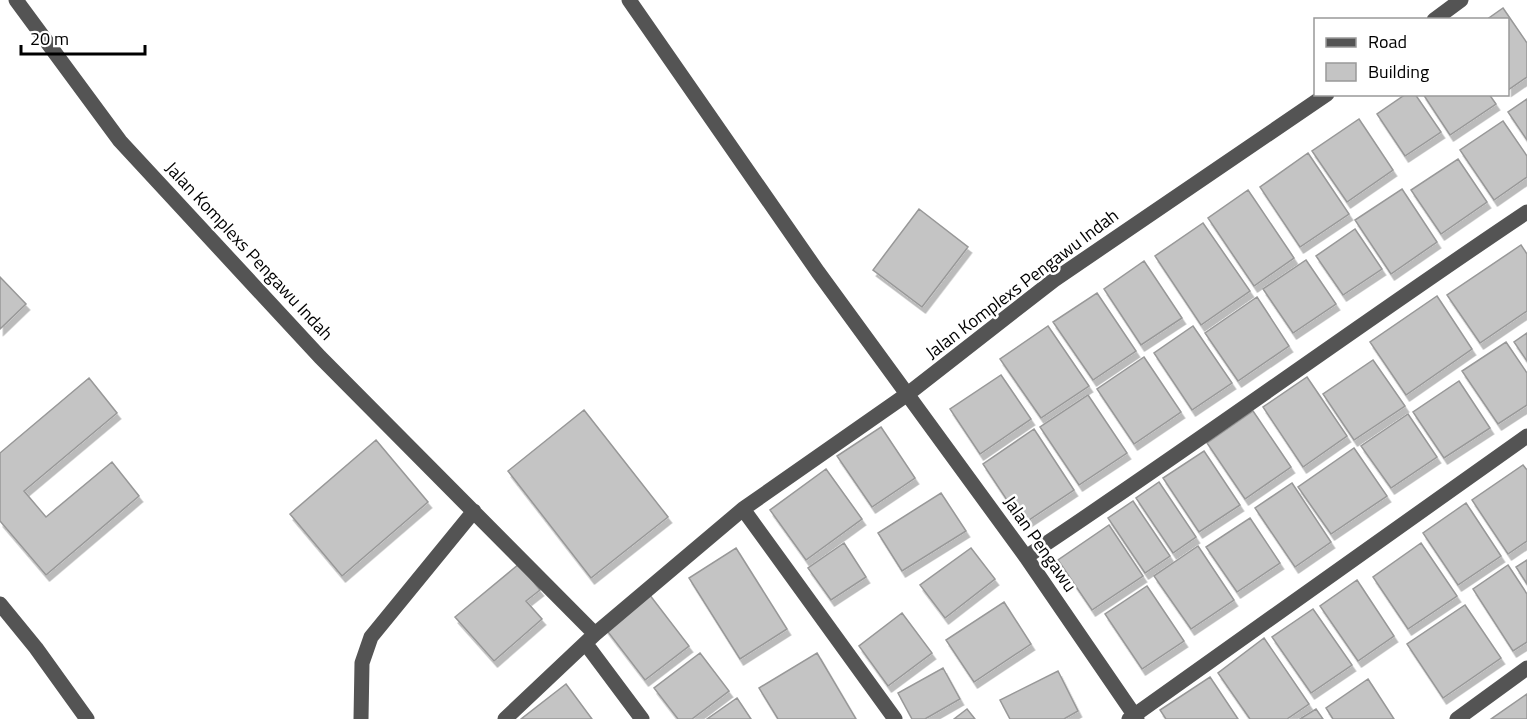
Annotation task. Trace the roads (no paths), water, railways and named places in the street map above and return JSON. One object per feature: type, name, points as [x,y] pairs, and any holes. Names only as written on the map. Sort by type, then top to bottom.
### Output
[{"type":"street","name":"Jalan Komplexs Pengawu Indah","points":[[16,0],[120,141],[320,357],[474,511],[590,639],[642,719]]},
{"type":"street","name":"Jalan Pengawu","points":[[629,0],[811,262],[909,393],[1026,557],[1134,718]]},
{"type":"street","points":[[1437,18],[1461,0]]},
{"type":"street","name":"Jalan Komplexs Pengawu Indah","points":[[505,719],[590,639],[743,509],[909,393],[1054,280],[1324,96]]},
{"type":"street","points":[[1026,557],[1153,472],[1371,317],[1527,212]]},
{"type":"street","points":[[1134,718],[1527,436]]},
{"type":"street","points":[[743,509],[895,719]]},
{"type":"street","points":[[361,719],[362,663],[371,637],[474,511]]},
{"type":"street","points":[[0,604],[36,648],[87,719]]},
{"type":"street","points":[[1457,719],[1527,668]]}]
